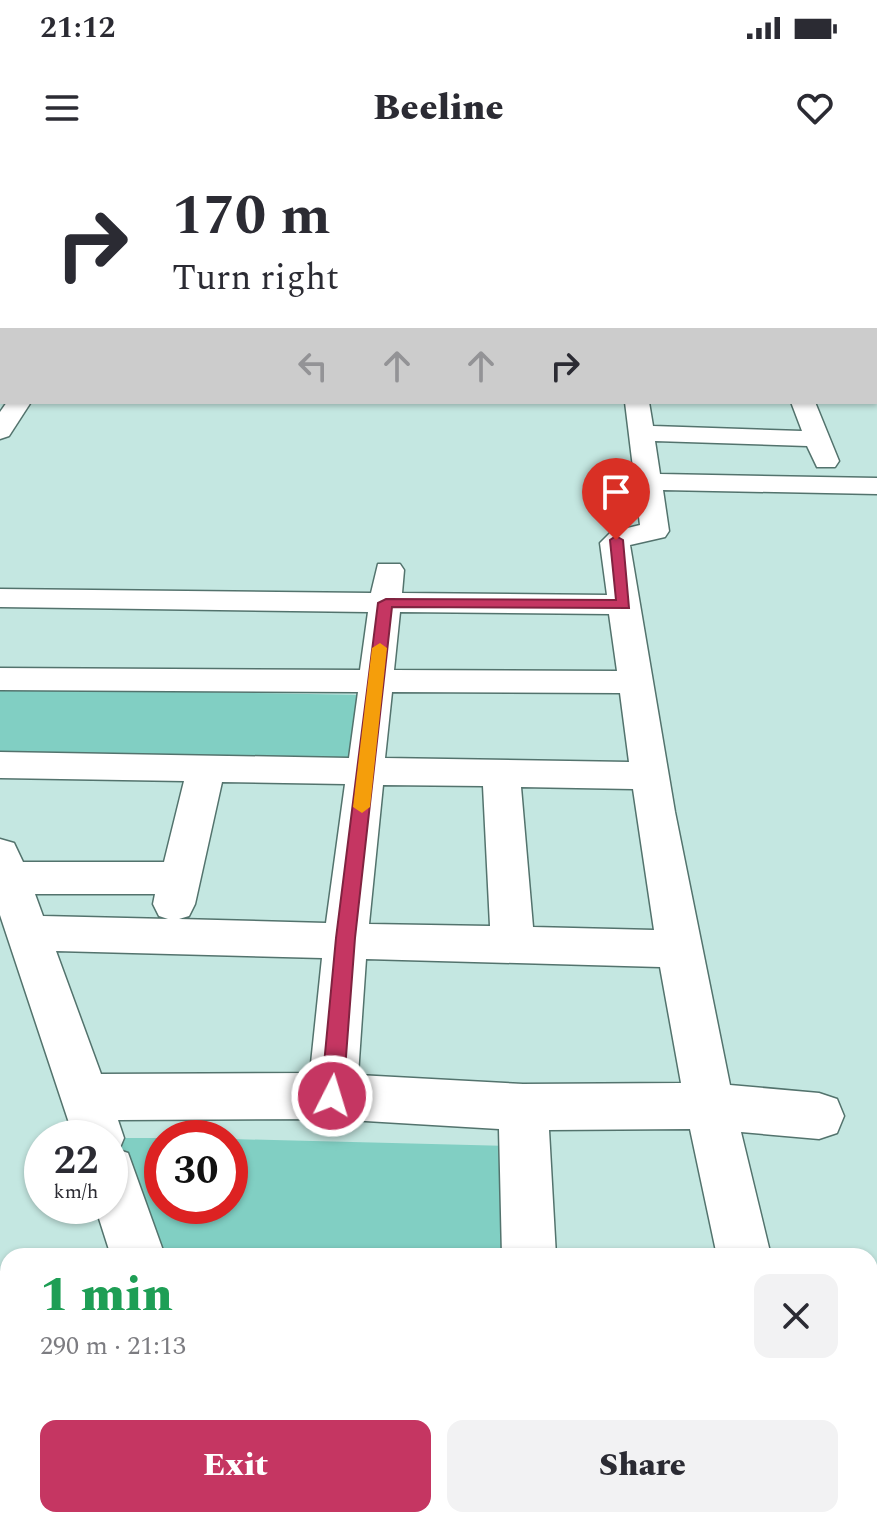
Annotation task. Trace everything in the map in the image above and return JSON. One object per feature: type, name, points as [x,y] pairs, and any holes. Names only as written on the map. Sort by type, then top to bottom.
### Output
[{"type":"street","points":[[0,431],[20,404]]},
{"type":"street","points":[[637,404],[655,531],[621,538],[615,543],[649,776],[682,949],[707,1106],[742,1248]]},
{"type":"street","points":[[804,404],[836,485]]},
{"type":"street","points":[[641,433],[817,439]]},
{"type":"street","points":[[647,482],[877,486]]},
{"type":"street","points":[[0,598],[387,586],[624,605]]},
{"type":"street","points":[[332,1096],[346,938],[387,586]]},
{"type":"street","points":[[0,679],[634,682]]},
{"type":"street","points":[[0,765],[501,776],[649,776]]},
{"type":"street","points":[[165,935],[206,770]]},
{"type":"street","points":[[501,776],[513,946]]},
{"type":"street","points":[[181,878],[5,866],[93,1117],[332,1096],[523,1107],[707,1106],[819,1116]]},
{"type":"street","points":[[27,933],[346,938],[513,946],[682,949]]},
{"type":"street","points":[[523,1107],[529,1248]]},
{"type":"street","points":[[127,1224],[135,1248]]},
{"type":"green space","points":[[0,688],[363,695],[351,778],[0,769]]},
{"type":"green space","points":[[128,1138],[144,1138],[144,1224],[248,1224],[248,1139],[513,1146],[514,1248],[141,1248],[128,1202]]},
{"type":"slow traffic","points":[[362,807],[380,648]]},
{"type":"route","points":[[332,1096],[346,938],[386,603],[624,605],[616,540]]}]
